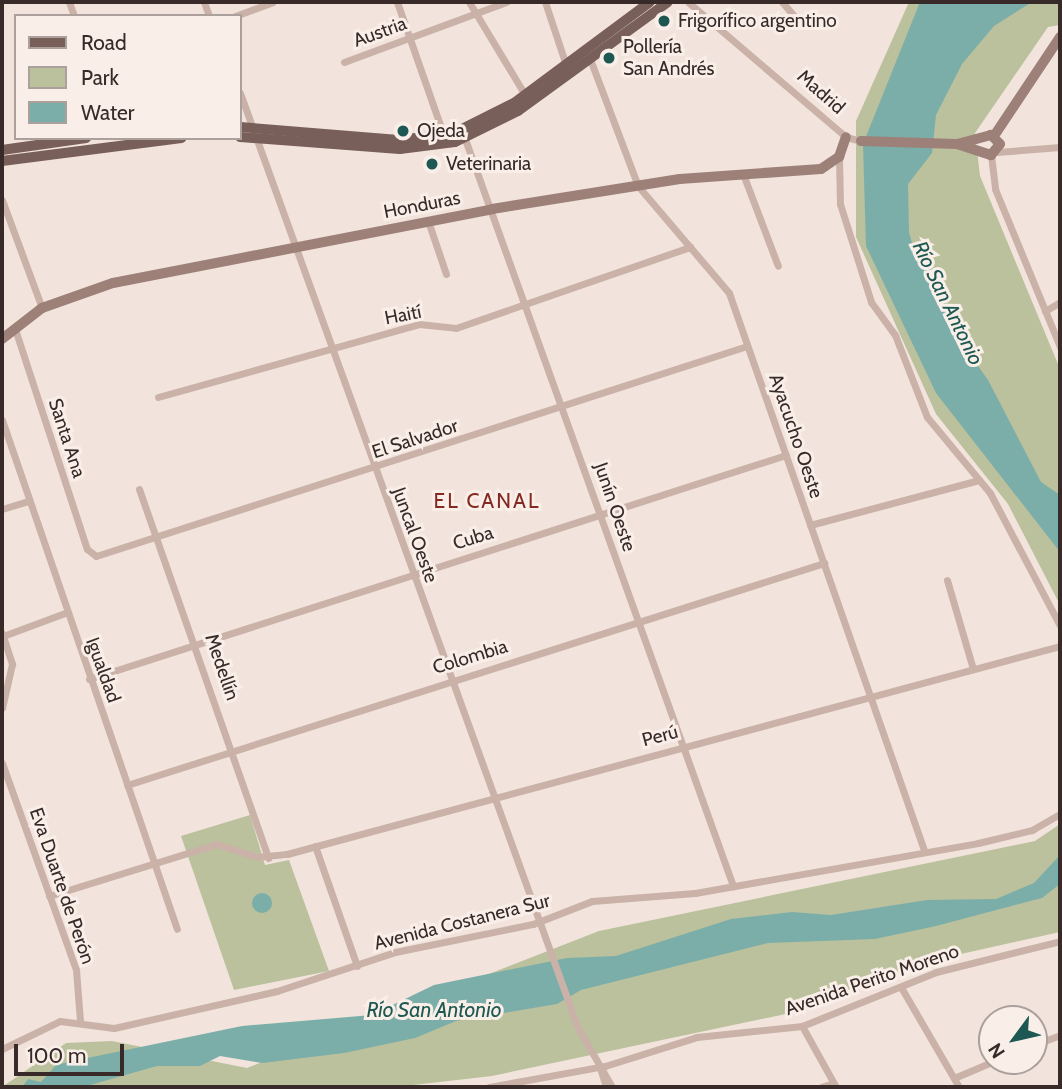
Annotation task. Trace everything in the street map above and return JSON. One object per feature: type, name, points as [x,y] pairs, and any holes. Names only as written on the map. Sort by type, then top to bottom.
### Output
[{"type":"main road","points":[[242,135],[318,132],[406,140],[444,136],[525,95],[661,2]]},
{"type":"main road","points":[[242,128],[255,133],[400,149],[465,139],[518,111],[590,59],[651,8],[668,2]]},
{"type":"main road","points":[[991,153],[991,138],[1060,37]]},
{"type":"main road","points":[[839,158],[846,137]]},
{"type":"main road","points":[[991,138],[991,153]]},
{"type":"main road","name":"Madrid","points":[[861,141],[953,144],[991,138]]},
{"type":"main road","points":[[2,150],[72,140]]},
{"type":"main road","points":[[2,161],[166,140]]},
{"type":"main road","name":"Madrid","points":[[953,144],[991,153]]},
{"type":"main road","name":"Honduras","points":[[2,337],[42,308],[104,285],[492,209],[638,186],[743,174],[821,169],[839,158]]},
{"type":"street","points":[[240,14],[273,2]]},
{"type":"street","points":[[397,2],[444,136]]},
{"type":"street","points":[[468,2],[525,95]]},
{"type":"street","name":"Austria","points":[[344,62],[506,2]]},
{"type":"street","points":[[545,2],[566,65]]},
{"type":"street","name":"Madrid","points":[[688,2],[846,137],[861,141]]},
{"type":"street","points":[[782,2],[801,24]]},
{"type":"street","name":"Ayacucho Oeste","points":[[590,59],[638,186],[729,293],[924,850]]},
{"type":"street","name":"Juncal Oeste","points":[[242,98],[578,1028],[603,1067]]},
{"type":"street","points":[[991,138],[1020,147]]},
{"type":"street","name":"Junín Oeste","points":[[465,139],[564,407],[733,886]]},
{"type":"street","points":[[1060,146],[1020,147],[991,153],[995,189],[1060,347]]},
{"type":"street","points":[[839,158],[840,204],[872,302],[895,335],[927,417],[979,480],[1060,625]]},
{"type":"street","points":[[743,174],[778,266]]},
{"type":"street","points":[[2,200],[42,308]]},
{"type":"street","points":[[428,221],[446,274]]},
{"type":"street","name":"Haití","points":[[158,397],[419,324],[456,328],[527,306],[690,247]]},
{"type":"street","points":[[1045,311],[1060,302]]},
{"type":"street","name":"Santa Ana","points":[[15,328],[92,555]]},
{"type":"street","name":"El Salvador","points":[[92,555],[375,468],[747,346]]},
{"type":"street","name":"Igualdad","points":[[2,420],[65,613],[177,929]]},
{"type":"street","name":"Cuba","points":[[89,679],[786,455]]},
{"type":"street","points":[[810,525],[979,480]]},
{"type":"street","name":"Medellín","points":[[139,489],[159,535],[198,644],[268,858]]},
{"type":"street","points":[[2,509],[28,501]]},
{"type":"street","name":"Colombia","points":[[127,785],[450,679],[824,563]]},
{"type":"street","points":[[947,580],[973,669]]},
{"type":"street","points":[[2,708],[12,664],[2,634],[65,613]]},
{"type":"street","name":"Perú","points":[[268,858],[1060,646]]},
{"type":"street","name":"Eva Duarte de Perón","points":[[2,763],[78,980],[80,1021]]},
{"type":"street","name":"Avenida Costanera Sur","points":[[2,1049],[49,1024],[80,1021],[114,1028],[540,921],[592,901],[733,886],[1032,830],[1060,814]]},
{"type":"street","points":[[49,896],[153,861],[217,844],[268,858]]},
{"type":"street","points":[[315,846],[357,966]]},
{"type":"street","name":"Avenida Perito Moreno","points":[[489,1087],[603,1067],[697,1037],[802,1026],[955,966],[1060,941]]},
{"type":"street","points":[[902,989],[959,1087]]},
{"type":"street","points":[[802,1026],[835,1085],[821,1087]]},
{"type":"street","points":[[603,1067],[606,1087]]},
{"type":"street","points":[[603,1067],[612,1087]]},
{"type":"street","points":[[954,1078],[978,1068]]},
{"type":"green space","points":[[909,2],[1060,2],[1060,25],[1048,27],[975,133],[980,176],[1060,369],[1060,605],[1008,504],[936,414],[856,237],[856,121]]},
{"type":"green space","points":[[250,815],[265,865],[289,860],[329,971],[234,990],[181,836]]},
{"type":"green space","points":[[1060,824],[1060,932],[916,964],[800,1011],[492,1076],[396,1087],[2,1087],[66,1043],[112,1041],[247,1068],[599,931],[1035,841]]},
{"type":"water","name":"Río San Antonio","points":[[920,2],[1032,2],[994,26],[962,64],[936,115],[932,153],[908,184],[909,232],[914,250],[938,277],[951,328],[988,380],[1041,482],[1060,495],[1060,552],[936,393],[866,246],[863,144]]},
{"type":"water","name":"Río San Antonio","points":[[1060,855],[1060,884],[1042,898],[936,926],[875,939],[768,943],[581,990],[557,1004],[456,1021],[415,1038],[344,1053],[262,1063],[220,1056],[200,1066],[157,1066],[83,1087],[22,1087],[28,1079],[41,1082],[56,1065],[242,1026],[372,1015],[434,985],[567,958],[616,956],[731,919],[792,912],[831,915],[927,900],[996,899],[1034,883]]},
{"type":"water","points":[[258,893],[266,893],[272,903],[266,913],[258,913],[252,907],[252,899]]},
{"type":"place","name":"Frigorífico argentino","points":[[664,21]]},
{"type":"place","name":"Pollería San Andrés","points":[[609,58]]},
{"type":"place","name":"Ojeda","points":[[403,131]]},
{"type":"place","name":"Veterinaria","points":[[432,164]]},
{"type":"district","name":"EL CANAL","points":[[487,501]]}]
